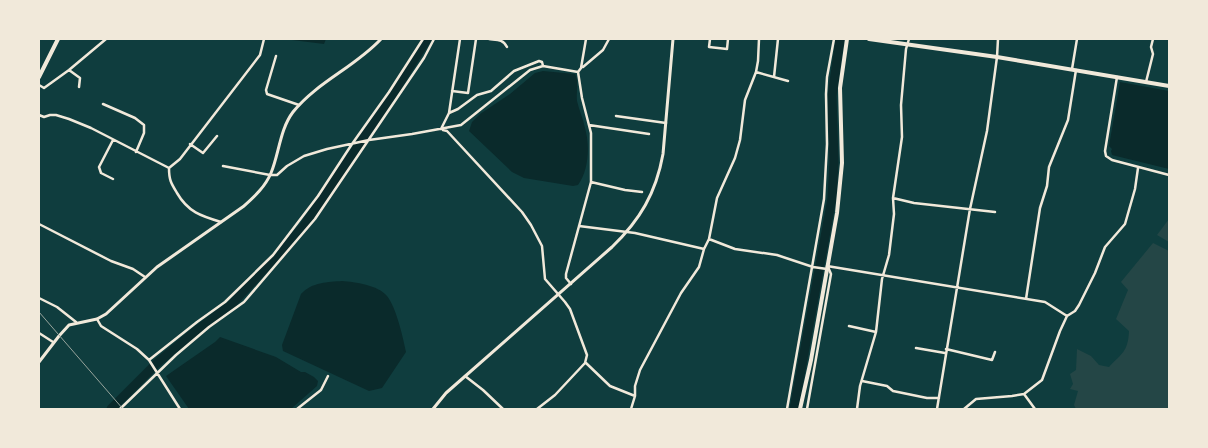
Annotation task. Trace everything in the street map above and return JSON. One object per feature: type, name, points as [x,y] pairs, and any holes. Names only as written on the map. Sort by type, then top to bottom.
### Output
[{"type":"main road","points":[[39,77],[58,39]]},
{"type":"main road","points":[[800,409],[811,360],[837,213],[842,163],[840,88],[847,39]]},
{"type":"main road","points":[[869,39],[997,57],[1169,86]]},
{"type":"street","points":[[39,85],[44,88],[70,70],[106,39]]},
{"type":"street","points":[[169,168],[180,159],[260,54],[264,39]]},
{"type":"street","points":[[39,362],[53,342],[69,325],[96,319],[106,314],[145,277],[244,206],[259,193],[270,175],[285,126],[291,114],[299,105],[370,50],[381,39]]},
{"type":"street","points":[[150,360],[225,302],[273,255],[318,196],[423,39]]},
{"type":"street","points":[[120,409],[158,371],[209,327],[244,302],[265,279],[315,219],[424,58],[434,39]]},
{"type":"street","points":[[442,129],[449,113],[460,39]]},
{"type":"street","points":[[452,91],[468,93],[476,39]]},
{"type":"street","points":[[489,39],[505,42],[508,47]]},
{"type":"street","points":[[582,68],[586,39]]},
{"type":"street","points":[[578,72],[603,50],[609,39]]},
{"type":"street","points":[[433,409],[446,393],[571,284],[627,232],[649,201],[660,170],[673,39]]},
{"type":"street","points":[[710,39],[709,47],[727,49],[728,39]]},
{"type":"street","points":[[631,409],[640,370],[681,293],[699,267],[709,238],[717,198],[735,158],[740,140],[745,100],[756,72],[760,39]]},
{"type":"street","points":[[774,77],[778,39]]},
{"type":"street","points":[[787,409],[822,220],[826,181],[826,94],[834,39]]},
{"type":"street","points":[[857,409],[862,381],[876,332],[884,275],[889,255],[893,198],[902,137],[900,105],[909,39]]},
{"type":"street","points":[[936,409],[970,209],[987,131],[998,39]]},
{"type":"street","points":[[1026,299],[1040,208],[1047,186],[1049,167],[1068,120],[1078,39]]},
{"type":"street","points":[[1146,82],[1153,54],[1151,47],[1153,39]]},
{"type":"street","points":[[276,56],[266,90],[267,94],[299,105]]},
{"type":"street","points":[[449,113],[458,109],[476,95],[491,91],[514,71],[539,61],[542,62],[543,66]]},
{"type":"street","points":[[222,166],[277,175],[287,166],[304,156],[327,148],[461,125],[530,70],[543,66],[578,72]]},
{"type":"street","points":[[70,70],[80,78],[79,87]]},
{"type":"street","points":[[571,284],[566,278],[566,274],[591,182],[592,144],[578,72]]},
{"type":"street","points":[[756,72],[788,81]]},
{"type":"street","points":[[1117,77],[1105,151],[1106,156],[1112,160],[1138,168],[1169,175]]},
{"type":"street","points":[[104,104],[136,118],[144,125],[144,133],[136,152]]},
{"type":"street","points":[[39,115],[44,117],[56,115],[69,119],[91,128],[169,168]]},
{"type":"street","points":[[616,116],[666,123]]},
{"type":"street","points":[[589,125],[650,134]]},
{"type":"street","points":[[442,129],[447,131],[532,225],[542,246],[545,279],[570,309],[587,355],[586,363],[555,395],[537,409]]},
{"type":"street","points":[[190,144],[203,153],[217,136]]},
{"type":"street","points":[[113,140],[99,168],[101,173],[113,179]]},
{"type":"street","points":[[169,168],[169,179],[184,205],[202,216],[222,222]]},
{"type":"street","points":[[964,409],[976,399],[1024,394],[1042,380],[1060,331],[1068,316],[1079,305],[1095,273],[1105,247],[1125,224],[1135,189],[1138,168]]},
{"type":"street","points":[[591,182],[642,192]]},
{"type":"street","points":[[893,198],[914,203],[995,212]]},
{"type":"street","points":[[39,224],[111,261],[133,269],[145,277]]},
{"type":"street","points":[[579,226],[627,232],[704,249]]},
{"type":"street","points":[[709,238],[735,249],[777,255],[813,267],[827,267],[884,275],[1045,302],[1068,316]]},
{"type":"street","points":[[807,409],[831,274],[827,267]]},
{"type":"street","points":[[39,298],[57,307],[76,322]]},
{"type":"street","points":[[96,319],[101,326],[137,349],[150,360],[158,371],[159,378],[180,409]]},
{"type":"street","points":[[849,326],[876,332]]},
{"type":"street","points":[[39,333],[53,342]]},
{"type":"street","points":[[916,348],[946,353]]},
{"type":"street","points":[[946,348],[992,360],[995,352]]},
{"type":"street","points":[[586,363],[610,386],[635,396]]},
{"type":"street","points":[[297,409],[321,390],[328,376]]},
{"type":"street","points":[[465,376],[503,409]]},
{"type":"street","points":[[862,381],[887,386],[893,391],[928,398],[939,398]]},
{"type":"street","points":[[1024,394],[1035,409]]},
{"type":"shaded area","points":[[284,39],[326,39],[324,44]]},
{"type":"shaded area","points":[[543,71],[575,74],[576,77],[577,101],[587,135],[588,150],[582,179],[578,185],[573,186],[524,178],[512,172],[469,131],[472,122],[480,114],[510,94],[535,73]]},
{"type":"shaded area","points":[[1120,82],[1169,91],[1169,169],[1112,155],[1112,149],[1109,146]]},
{"type":"shaded area","points":[[1169,219],[1169,242],[1157,235]]},
{"type":"shaded area","points":[[1153,243],[1169,251],[1169,409],[1076,409],[1074,405],[1078,391],[1070,389],[1073,384],[1070,374],[1076,370],[1077,349],[1091,356],[1099,365],[1109,367],[1124,352],[1129,331],[1116,319],[1128,290],[1121,282]]},
{"type":"shaded area","points":[[342,281],[366,285],[383,292],[390,301],[396,315],[406,352],[382,388],[369,391],[283,351],[282,345],[301,294],[315,285]]},
{"type":"shaded area","points":[[220,337],[276,357],[301,372],[314,377],[318,381],[317,386],[291,409],[189,409],[166,376]]},
{"type":"waterway","points":[[111,409],[157,363],[232,304],[303,227],[382,111],[427,39]]},
{"type":"waterway","points":[[794,409],[832,198],[834,162],[832,96],[840,39]]},
{"type":"railway","points":[[39,312],[123,409]]}]
